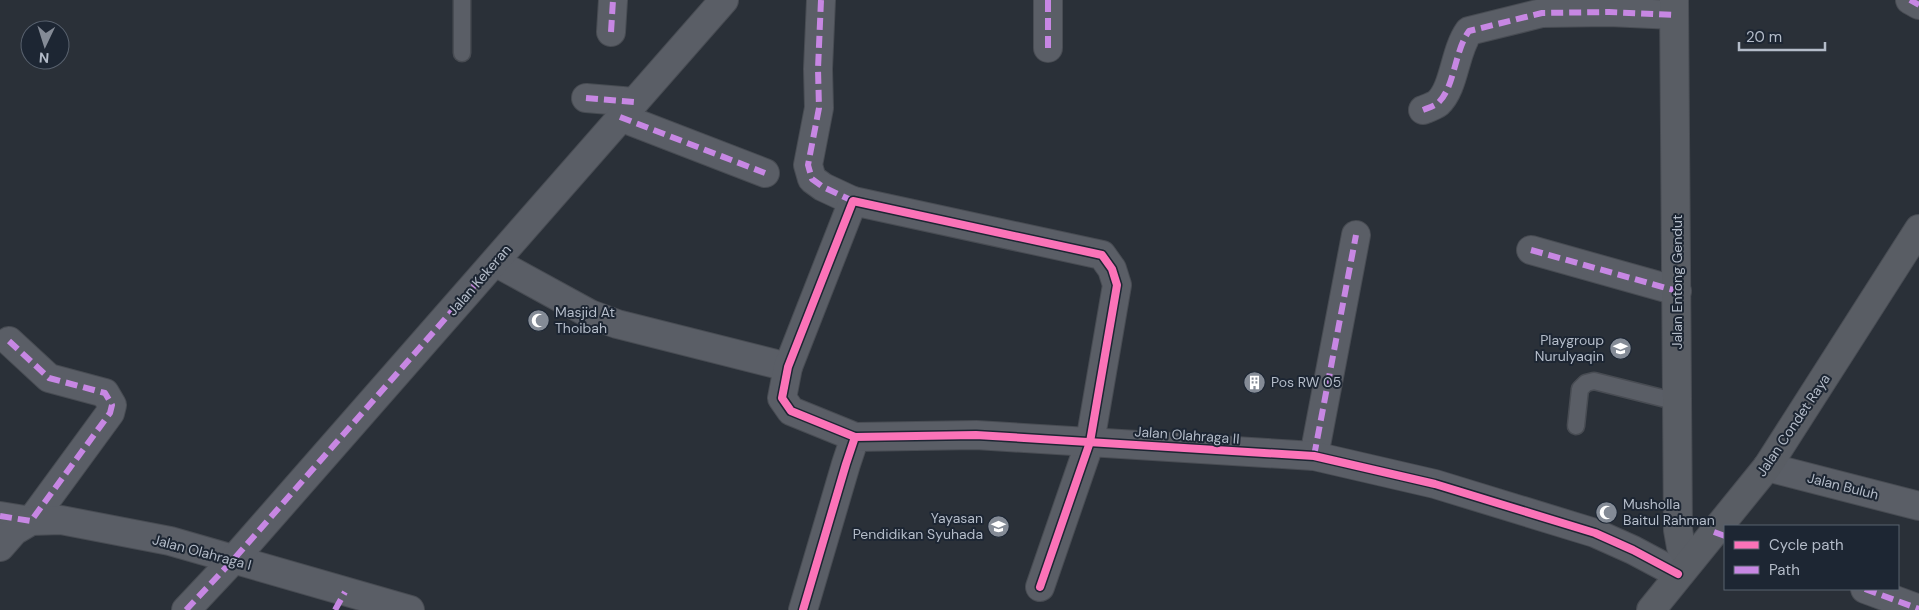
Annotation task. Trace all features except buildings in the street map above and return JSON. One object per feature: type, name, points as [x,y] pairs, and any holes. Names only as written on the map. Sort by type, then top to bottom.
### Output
[{"type":"street","points":[[611,32],[613,0]]},
{"type":"street","name":"Jalan Kekeran","points":[[186,610],[233,560],[724,0]]},
{"type":"street","points":[[821,0],[819,108],[808,166],[812,179],[823,187],[853,201],[1102,255],[1112,269],[1117,285],[1090,442],[1040,587]]},
{"type":"street","points":[[1048,0],[1048,48]]},
{"type":"street","points":[[1910,0],[1919,4]]},
{"type":"street","points":[[1423,110],[1437,104],[1446,93],[1463,40],[1468,31],[1542,13],[1609,12],[1674,7]]},
{"type":"street","name":"Jalan Entong Gendut","points":[[1674,7],[1678,530],[1685,567]]},
{"type":"street","points":[[586,98],[627,110],[765,173]]},
{"type":"street","points":[[803,610],[846,464],[856,437],[791,410],[782,398],[788,367],[853,201]]},
{"type":"street","name":"Jalan Condet Raya","points":[[1726,525],[1767,467],[1919,229]]},
{"type":"street","points":[[1314,456],[1356,235]]},
{"type":"street","points":[[1531,250],[1677,291]]},
{"type":"street","points":[[495,262],[590,314],[618,324],[788,367]]},
{"type":"street","points":[[0,547],[14,531],[31,521],[110,413],[112,405],[104,393],[49,378],[9,342]]},
{"type":"street","name":"Jalan Olahraga II","points":[[856,437],[976,435],[1314,456],[1435,484],[1595,533],[1633,550],[1685,567]]},
{"type":"street","name":"Jalan Buluh","points":[[1767,467],[1919,506]]},
{"type":"street","name":"Jalan Olahraga I","points":[[0,516],[31,521],[61,520],[170,541],[233,560],[340,601],[410,610]]},
{"type":"street","name":"Jalan Condet Raya","points":[[1651,610],[1685,567],[1720,534]]},
{"type":"street","points":[[1868,590],[1919,609]]},
{"type":"lane","points":[[462,0],[462,53]]},
{"type":"lane","points":[[1576,426],[1580,389],[1586,383],[1594,381],[1678,402]]},
{"type":"marked path","points":[[611,32],[613,0]]},
{"type":"marked path","points":[[821,0],[818,69],[819,108],[808,165],[812,179],[823,187],[853,201]]},
{"type":"marked path","points":[[1048,0],[1048,48]]},
{"type":"marked path","points":[[1910,0],[1919,5]]},
{"type":"marked path","points":[[1423,110],[1438,103],[1444,96],[1460,49],[1469,31],[1542,13],[1609,12],[1674,15]]},
{"type":"marked path","points":[[586,98],[634,102]]},
{"type":"marked path","points":[[620,117],[765,173]]},
{"type":"marked path","points":[[1314,456],[1356,235]]},
{"type":"marked path","points":[[1531,250],[1677,291]]},
{"type":"marked path","points":[[186,610],[233,560],[495,262]]},
{"type":"marked path","points":[[0,516],[31,521],[110,413],[112,405],[105,393],[49,378],[9,341]]},
{"type":"marked path","points":[[1714,532],[1724,536]]},
{"type":"marked path","points":[[1868,590],[1919,609]]},
{"type":"marked path","points":[[335,610],[345,592]]},
{"type":"cycle path","points":[[855,437],[791,411],[782,398],[788,367],[853,201],[1102,255],[1112,269],[1117,285],[1090,442],[1040,587]]},
{"type":"cycle path","points":[[803,610],[855,437],[976,435],[1314,456],[1435,484],[1595,533],[1633,550],[1678,574]]},
{"type":"place","name":"Masjid At Thoibah","points":[[539,320]]},
{"type":"place","name":"Playgroup Nurulyaqin","points":[[1620,348]]},
{"type":"place","name":"Pos RW 05","points":[[1255,382]]},
{"type":"place","name":"Musholla Baitul Rahman","points":[[1607,512]]},
{"type":"place","name":"Yayasan Pendidikan Syuhada","points":[[999,526]]}]
